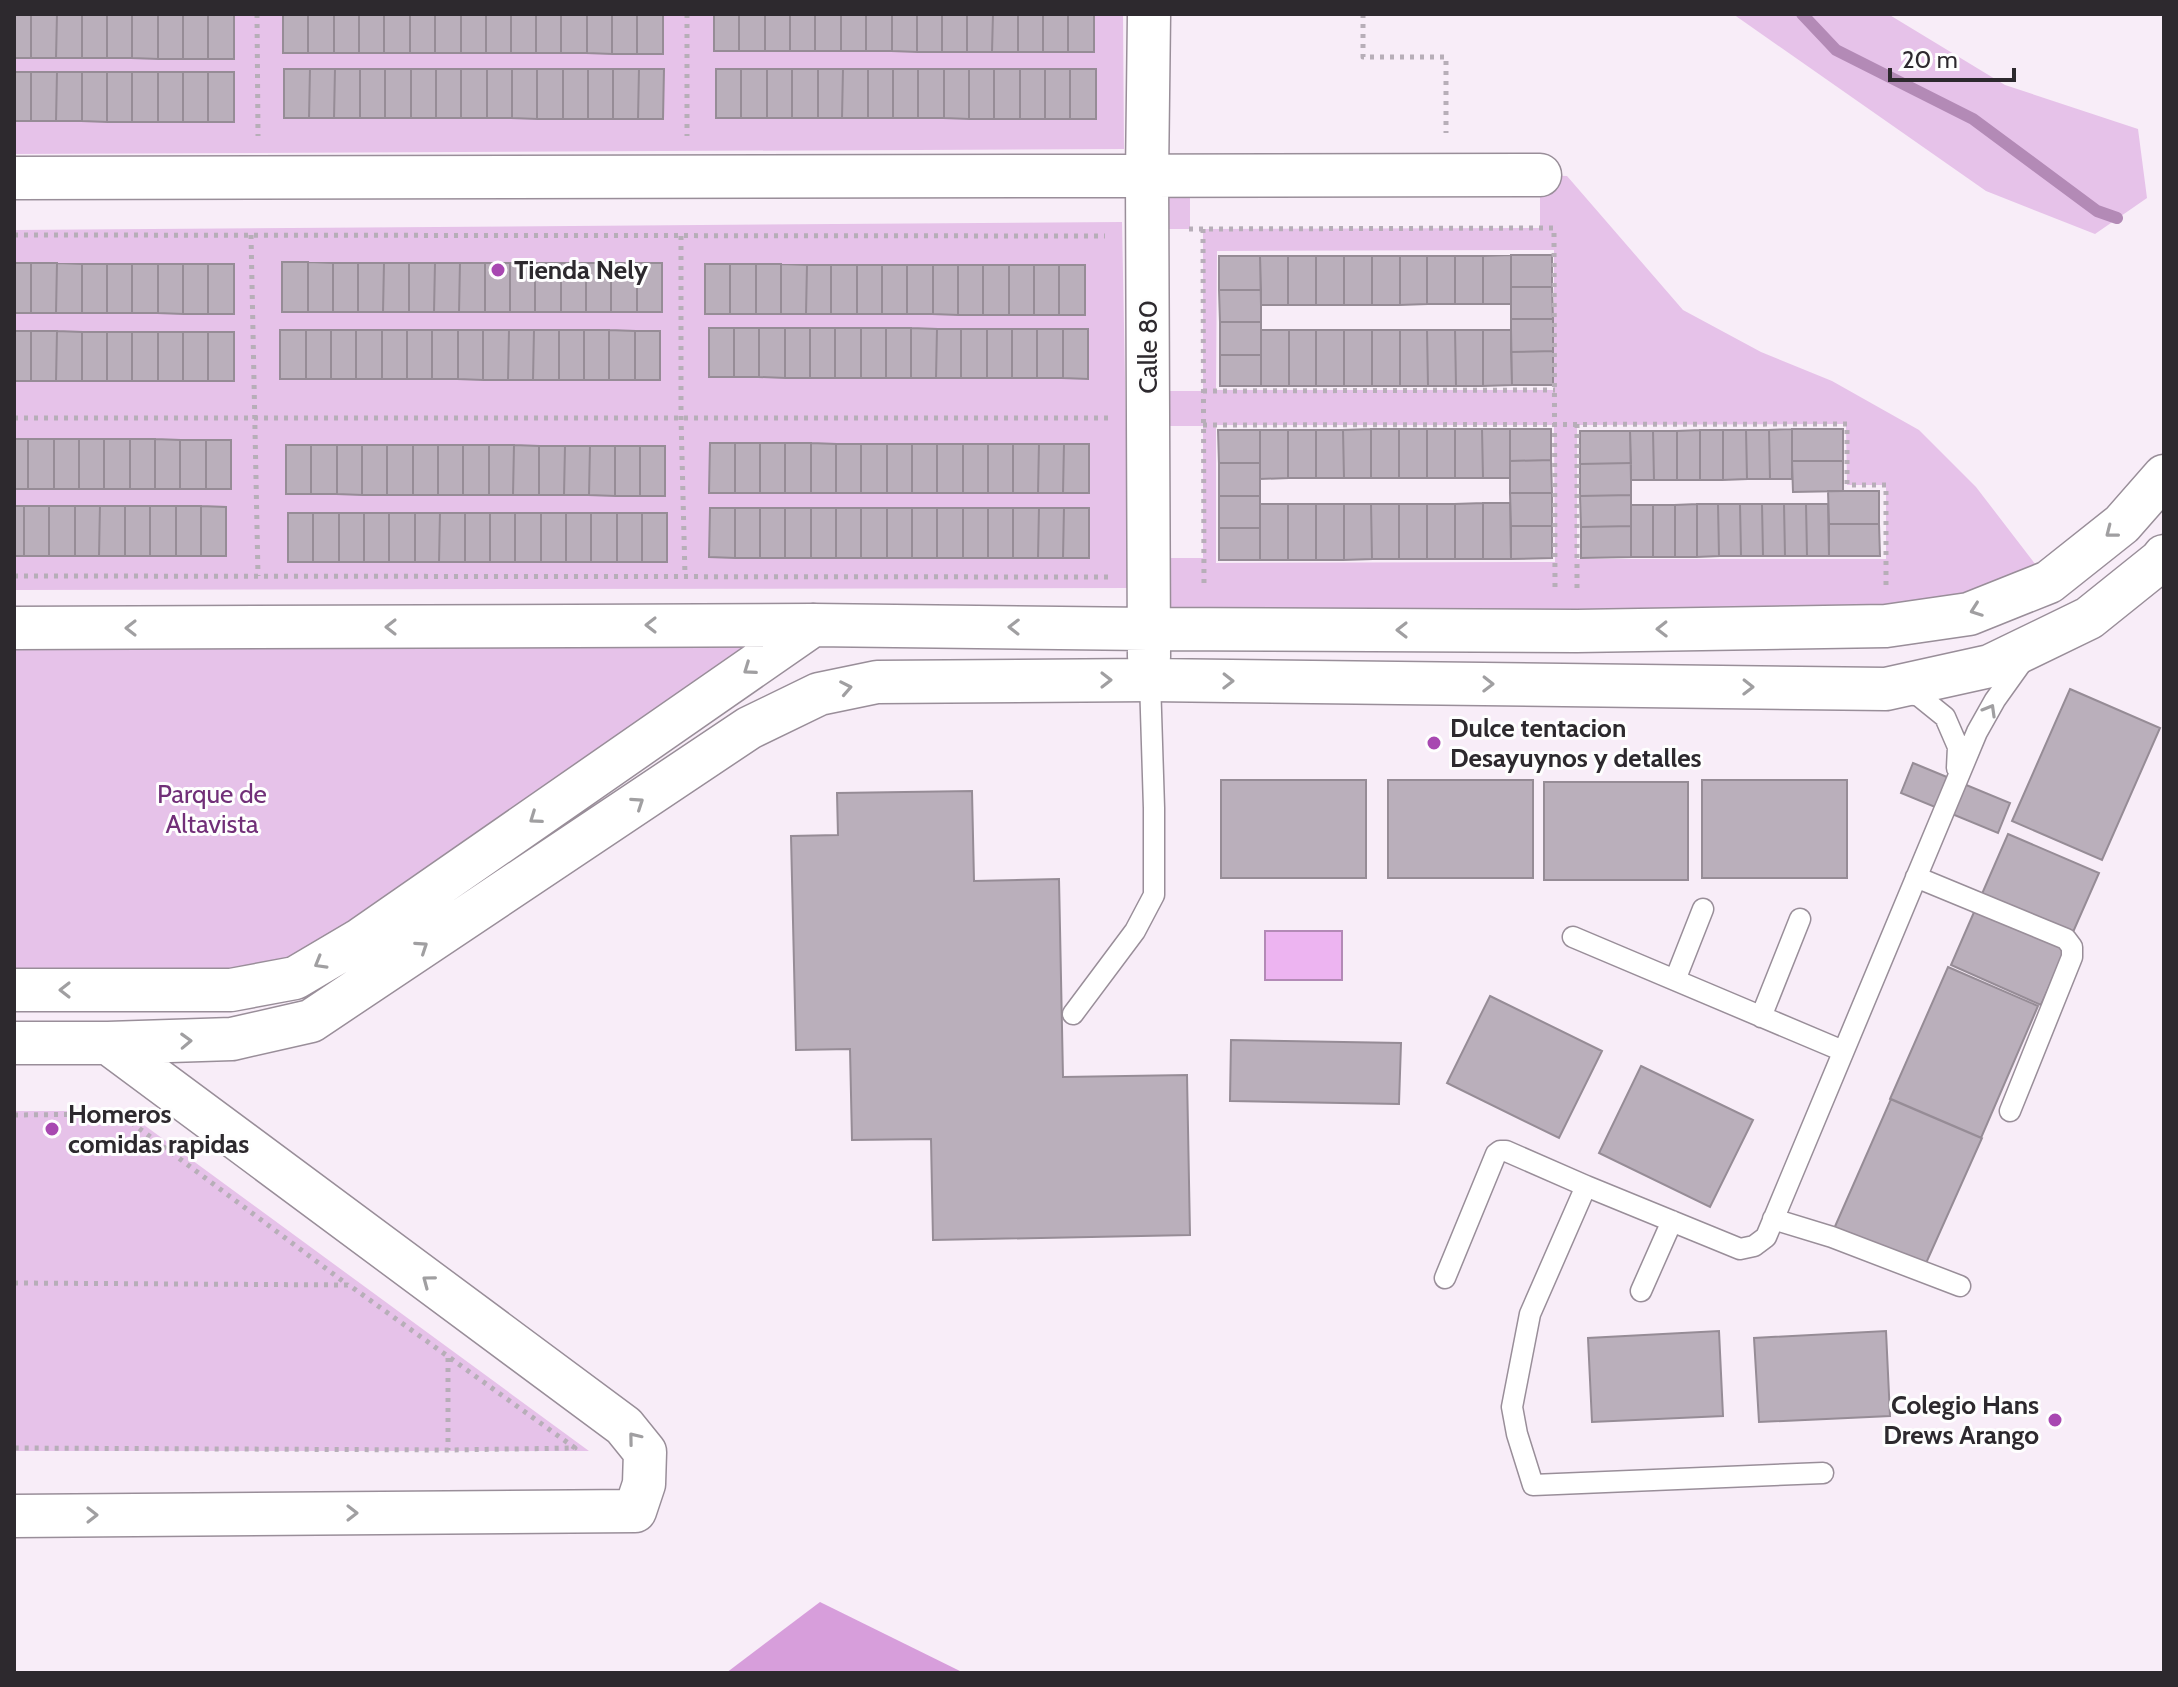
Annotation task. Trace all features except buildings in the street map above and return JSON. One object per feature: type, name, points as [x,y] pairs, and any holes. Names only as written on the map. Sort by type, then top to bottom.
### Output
[{"type":"street","name":"Calle 80","points":[[1149,14],[1150,680]]},
{"type":"street","points":[[14,178],[1540,175]]},
{"type":"street","points":[[14,628],[813,625],[1577,631],[1886,626],[1969,614],[2049,582],[2122,524],[2164,476]]},
{"type":"street","points":[[14,1043],[232,1039],[311,1021],[749,728],[819,694],[877,682],[1150,680],[1886,689],[1990,666],[2034,645],[2089,618],[2164,556]]},
{"type":"street","points":[[14,990],[231,990],[295,978],[361,939],[813,625]]},
{"type":"street","points":[[14,1516],[635,1511],[644,1484],[645,1452],[624,1426],[108,1043]]},
{"type":"lane","points":[[1445,1278],[1496,1154],[1500,1151],[1740,1249],[1754,1246],[1766,1237],[1977,732],[1995,700],[2034,645]]},
{"type":"lane","points":[[1073,1014],[1135,931],[1154,895],[1150,680]]},
{"type":"lane","points":[[1886,689],[1919,696],[1945,717],[1958,747],[1956,780]]},
{"type":"lane","points":[[1916,877],[2066,939],[2072,947],[2072,957],[2010,1111]]},
{"type":"lane","points":[[1675,980],[1703,909]]},
{"type":"lane","points":[[1761,1017],[1800,919]]},
{"type":"lane","points":[[1573,937],[1843,1051]]},
{"type":"lane","points":[[1586,1186],[1530,1314],[1512,1407],[1533,1485],[1823,1473]]},
{"type":"lane","points":[[1773,1219],[1832,1237],[1960,1286]]},
{"type":"lane","points":[[1641,1291],[1672,1221]]},
{"type":"path","points":[[243,136],[258,136],[257,14]]},
{"type":"path","points":[[687,14],[687,136]]},
{"type":"path","points":[[1363,14],[1363,57],[1446,57],[1446,144]]},
{"type":"path","points":[[1190,229],[1554,228],[1555,562]]},
{"type":"path","points":[[1203,229],[1203,558]]},
{"type":"path","points":[[14,235],[1109,236]]},
{"type":"path","points":[[251,235],[258,576]]},
{"type":"path","points":[[681,236],[685,576]]},
{"type":"path","points":[[1203,391],[1555,390]]},
{"type":"path","points":[[14,418],[1109,418]]},
{"type":"path","points":[[1577,424],[1577,560]]},
{"type":"path","points":[[1203,425],[1847,424],[1847,485],[1886,485],[1886,559]]},
{"type":"path","points":[[14,576],[1109,577]]},
{"type":"path","points":[[14,1115],[120,1114],[575,1448],[14,1448]]},
{"type":"path","points":[[14,1283],[349,1285]]},
{"type":"path","points":[[448,1357],[448,1450]]},
{"type":"green space","points":[[14,14],[1123,14],[1124,149],[14,154]]},
{"type":"green space","points":[[1733,14],[1888,14],[2005,85],[2138,129],[2147,198],[2095,234],[1986,191]]},
{"type":"green space","points":[[1540,175],[1567,176],[1683,310],[1761,352],[1832,381],[1919,430],[1976,487],[2049,582],[1969,614],[1148,629],[1148,558],[1203,558],[1203,426],[1148,426],[1148,391],[1203,391],[1203,229],[1540,228]],"holes":[[[1554,250],[1554,390],[1216,390],[1217,251]],[[1846,424],[1847,485],[1886,485],[1886,559],[1577,559],[1577,425]],[[1216,425],[1554,425],[1555,562],[1216,563]]]},
{"type":"green space","points":[[1147,176],[1190,176],[1190,229],[1147,229]]},
{"type":"green space","points":[[1122,222],[1129,588],[14,590],[14,230]]},
{"type":"green space","name":"Parque de Altavista","points":[[813,625],[295,978],[14,990],[14,628]]},
{"type":"green space","points":[[14,1111],[125,1111],[589,1451],[14,1451]]},
{"type":"shaded area","points":[[1265,931],[1342,931],[1342,980],[1265,980]]},
{"type":"shaded area","points":[[820,1602],[964,1673],[726,1673]]},
{"type":"waterway","points":[[1802,14],[1836,50],[1973,119],[2097,211],[2117,218]]},
{"type":"place","name":"Tienda Nely","points":[[498,270]]},
{"type":"place","name":"Dulce tentacion Desayuynos y detalles","points":[[1434,743]]},
{"type":"place","name":"Homeros comidas rapidas","points":[[52,1129]]},
{"type":"place","name":"Colegio Hans Drews Arango","points":[[2055,1420]]}]
